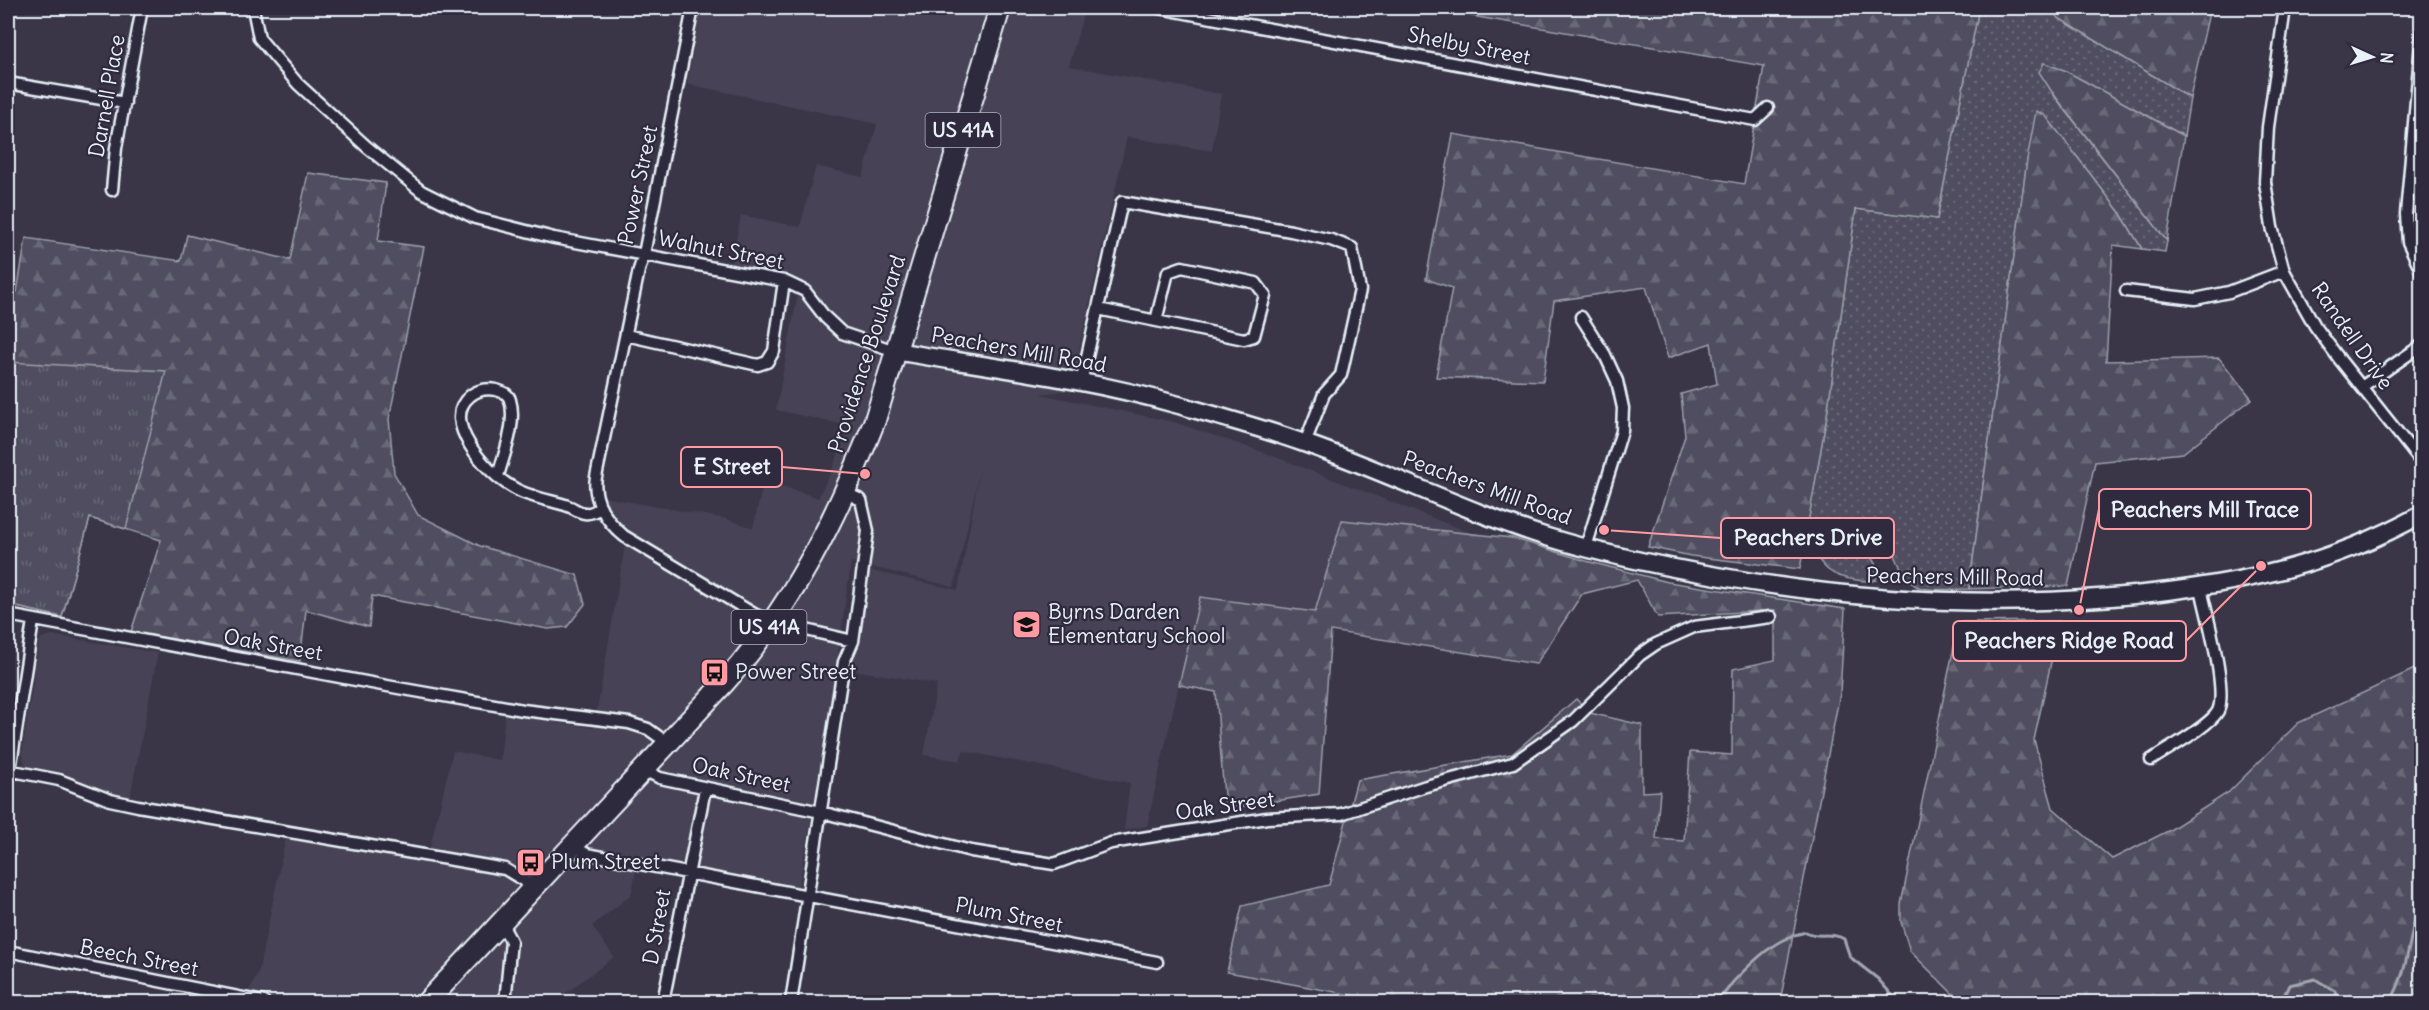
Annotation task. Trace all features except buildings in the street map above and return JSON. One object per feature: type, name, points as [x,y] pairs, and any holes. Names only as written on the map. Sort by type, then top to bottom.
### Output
[{"type":"highway","name":"Providence Boulevard","points":[[427,1002],[738,668],[772,622],[819,546],[875,420],[1000,8]]},
{"type":"main road","name":"Peachers Mill Road","points":[[895,351],[1081,383],[1172,403],[1305,443],[1515,526],[1586,547],[1682,570],[1792,589],[1852,596],[2010,603],[2089,599],[2201,588],[2255,578],[2332,556],[2392,530],[2421,514]]},
{"type":"street","name":"Darnell Place","points":[[112,190],[116,148],[142,8]]},
{"type":"street","name":"Walnut Street","points":[[253,8],[259,38],[298,84],[366,147],[421,190],[475,218],[554,238],[784,281],[805,291],[842,333],[895,351]]},
{"type":"street","name":"Power Street","points":[[693,8],[644,254],[595,482],[601,507],[611,524],[624,536],[718,594],[772,622],[853,641]]},
{"type":"street","name":"Shelby Street","points":[[1159,8],[1755,120],[1768,108]]},
{"type":"street","name":"Randell Drive","points":[[2285,8],[2268,127],[2265,182],[2272,227],[2284,271],[2315,326],[2421,463]]},
{"type":"street","points":[[2421,32],[2406,214],[2408,242],[2421,272]]},
{"type":"street","points":[[8,83],[125,104]]},
{"type":"street","points":[[1081,383],[1122,202],[1331,240],[1352,248],[1360,290],[1341,375],[1324,394],[1305,443]]},
{"type":"street","points":[[1098,309],[1156,321],[1244,339],[1254,336],[1265,295],[1256,283],[1182,267],[1174,268],[1168,272],[1156,321]]},
{"type":"street","points":[[2126,291],[2195,299],[2229,292],[2284,271]]},
{"type":"street","points":[[626,335],[758,365],[767,362],[774,351],[784,281]]},
{"type":"street","points":[[1581,317],[1605,355],[1617,381],[1623,408],[1622,431],[1586,547]]},
{"type":"street","points":[[2363,386],[2421,345]]},
{"type":"street","points":[[498,476],[512,410],[509,397],[504,392],[488,389],[474,393],[462,404],[459,424],[467,441],[498,476],[510,487],[532,496],[570,506],[583,513],[592,513],[601,507]]},
{"type":"street","points":[[791,1002],[844,662],[853,641],[868,531],[861,500],[844,492]]},
{"type":"street","points":[[2151,760],[2200,728],[2217,711],[2221,690],[2201,588]]},
{"type":"street","name":"Oak Street","points":[[8,615],[523,710],[629,723],[648,729],[669,744]]},
{"type":"street","name":"Oak Street","points":[[644,770],[660,778],[821,812],[970,851],[1054,864],[1111,843],[1267,818],[1341,814],[1426,786],[1513,763],[1573,721],[1641,655],[1656,644],[1694,627],[1771,617]]},
{"type":"street","points":[[8,783],[8,770],[33,621]]},
{"type":"street","points":[[8,770],[59,780],[110,800],[138,806],[505,869],[533,886]]},
{"type":"street","name":"D Street","points":[[663,1002],[705,789]]},
{"type":"street","name":"Plum Street","points":[[573,846],[587,854],[1157,962]]},
{"type":"street","points":[[500,921],[511,941],[505,1002]]},
{"type":"street","name":"Beech Street","points":[[8,951],[264,1002]]},
{"type":"shaded area","points":[[701,8],[769,8],[830,16],[832,8],[1085,8],[1069,66],[1221,94],[1212,151],[1127,137],[1070,390],[1040,394],[1174,422],[1268,454],[1484,538],[1467,647],[1198,600],[1147,826],[1124,830],[1130,783],[963,751],[960,761],[924,755],[937,684],[853,670],[867,570],[958,590],[980,470],[954,587],[851,562],[829,719],[796,901],[637,867],[631,895],[592,926],[614,957],[565,994],[563,1002],[243,1002],[258,974],[286,837],[427,860],[453,751],[500,760],[505,715],[594,728],[625,546],[604,524],[592,499],[603,497],[727,519],[753,528],[764,480],[818,498],[831,472],[849,426],[776,410],[797,298],[790,274],[731,264],[741,215],[800,227],[816,166],[863,177],[877,124],[687,84]]},
{"type":"shaded area","points":[[52,635],[158,653],[130,798],[98,790],[25,765],[22,752],[39,643],[41,638]]},
{"type":"green space","points":[[1425,8],[1979,8],[1937,219],[1856,209],[1827,415],[1800,569],[1691,556],[1648,547],[1685,436],[1681,394],[1717,384],[1711,343],[1668,358],[1646,287],[1554,301],[1543,381],[1436,377],[1452,288],[1426,279],[1453,134],[1744,184],[1764,66]]},
{"type":"green space","points":[[1979,8],[2054,8],[2057,17],[2190,98],[2184,136],[2064,70],[2052,93],[2167,241],[2165,252],[2142,249],[2121,214],[2045,115],[2027,160],[1969,589],[1933,589],[1914,585],[1900,566],[1887,534],[1867,552],[1877,568],[1876,580],[1846,578],[1838,576],[1825,567],[1805,539],[1827,415],[1856,209],[1937,219]]},
{"type":"green space","points":[[2054,8],[2210,8],[2190,98],[2057,17]]},
{"type":"green space","points":[[2044,63],[2064,70],[2184,136],[2167,241],[2052,92],[2039,72]]},
{"type":"green space","points":[[2036,111],[2045,115],[2121,214],[2142,249],[2113,245],[2106,361],[2219,358],[2252,399],[2183,453],[2095,462],[2068,586],[1969,589],[2027,160]]},
{"type":"green space","points":[[308,173],[386,183],[378,241],[424,247],[389,419],[394,473],[418,515],[480,546],[577,575],[585,604],[567,627],[548,629],[372,596],[369,627],[306,610],[300,661],[131,632],[161,540],[90,518],[62,617],[8,605],[8,291],[17,292],[26,238],[181,261],[187,235],[290,260]]},
{"type":"green space","points":[[8,362],[166,371],[126,529],[90,518],[62,617],[8,605]]},
{"type":"green space","points":[[1342,520],[1512,538],[1586,561],[1668,582],[1845,609],[1840,693],[1780,1002],[1351,1002],[1352,995],[1227,972],[1242,906],[1329,885],[1357,780],[1512,754],[1576,699],[1590,713],[1642,725],[1642,792],[1660,791],[1656,839],[1684,841],[1690,752],[1732,755],[1733,669],[1775,660],[1775,610],[1658,617],[1637,580],[1582,594],[1536,664],[1331,631],[1319,794],[1225,809],[1216,692],[1179,685],[1200,597],[1315,612]]},
{"type":"green space","points":[[2060,621],[2034,740],[2053,808],[2112,859],[2170,830],[2229,792],[2298,723],[2421,666],[2421,1002],[1961,1002],[1910,951],[1901,922],[1901,904],[1959,622]]},
{"type":"waterway","points":[[2390,1002],[2402,977],[2422,894]]},
{"type":"waterway","points":[[1685,1002],[1722,995],[1766,951],[1785,939],[1806,932],[1844,939],[1850,957],[1878,979],[1898,1002]]},
{"type":"waterway","points":[[2281,1002],[2289,985],[2315,979],[2335,991],[2340,1002]]},
{"type":"place","name":"E Street","points":[[865,474]]},
{"type":"place","name":"Peachers Drive","points":[[1604,530]]},
{"type":"place","name":"Peachers Ridge Road","points":[[2261,566]]},
{"type":"place","name":"Peachers Mill Trace","points":[[2079,610]]},
{"type":"place","name":"Byrns Darden Elementary School","points":[[1027,624]]},
{"type":"place","name":"Power Street","points":[[714,672]]},
{"type":"place","name":"Plum Street","points":[[530,862]]}]
